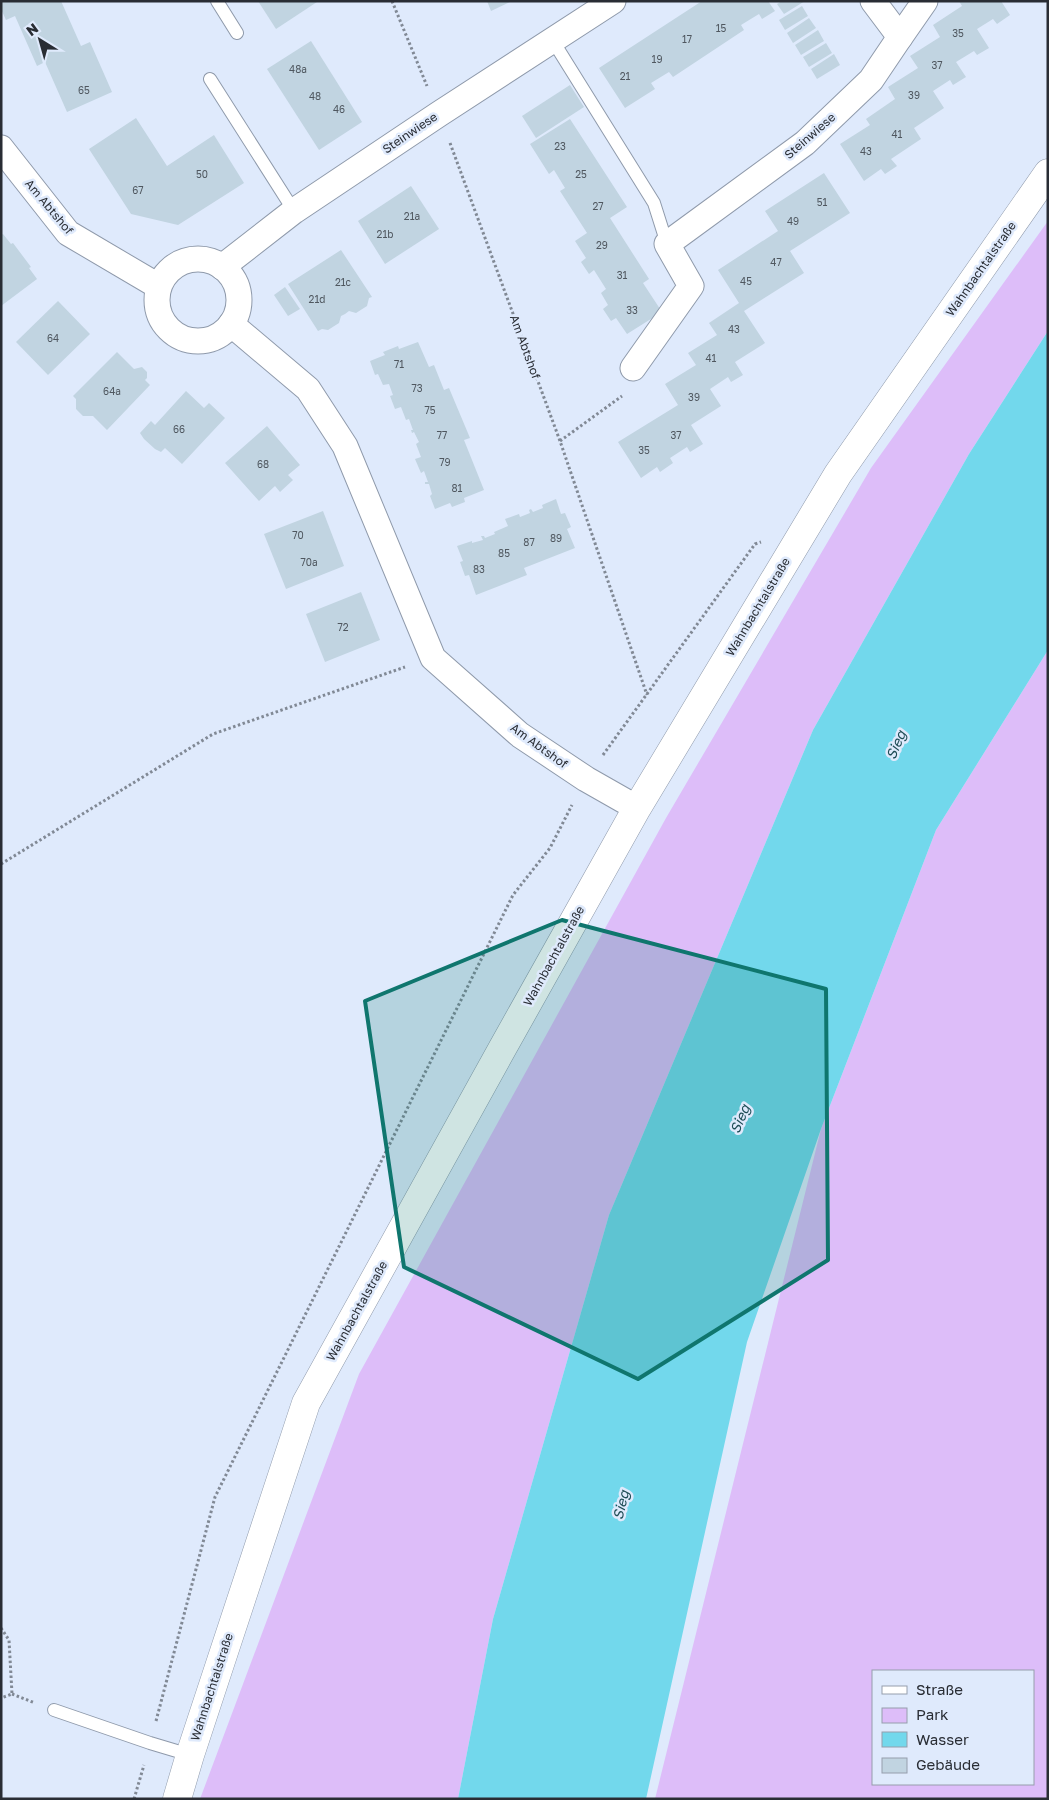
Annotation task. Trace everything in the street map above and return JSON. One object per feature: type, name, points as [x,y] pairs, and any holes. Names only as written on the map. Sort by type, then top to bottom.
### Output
[{"type":"main road","name":"Wahnbachtalstraße","points":[[178,1799],[190,1754],[306,1403],[637,808],[838,474],[1048,173]]},
{"type":"street","name":"Steinwiese","points":[[222,267],[294,211],[613,1]]},
{"type":"street","points":[[873,1],[900,37]]},
{"type":"street","name":"Steinwiese","points":[[666,244],[805,143],[871,80],[924,1]]},
{"type":"street","name":"Am Abtshof","points":[[1,148],[68,234],[158,286]]},
{"type":"street","points":[[633,368],[691,286],[666,244]]},
{"type":"street","points":[[195,259],[209,260],[222,267],[228,271],[235,283],[239,297],[237,311],[231,324],[214,338],[200,341],[186,339],[173,332],[162,320],[156,296],[158,286],[170,270],[181,262],[195,259]]},
{"type":"street","name":"Am Abtshof","points":[[231,324],[308,389],[345,446],[433,658],[520,735],[586,779],[637,808]]},
{"type":"lane","points":[[217,1],[237,33]]},
{"type":"lane","points":[[553,40],[654,203],[666,244]]},
{"type":"lane","points":[[210,79],[294,211]]},
{"type":"lane","points":[[54,1710],[150,1743],[190,1754]]},
{"type":"path","name":"Am Abtshof","points":[[392,1],[439,114],[560,441],[648,696]]},
{"type":"path","points":[[560,441],[628,392],[633,368]]},
{"type":"path","points":[[134,1799],[215,1497],[513,895],[550,848],[586,779],[648,696],[755,544],[762,542]]},
{"type":"path","points":[[1,864],[213,734],[433,658]]},
{"type":"path","points":[[1,1628],[9,1640],[12,1694],[1,1698]]},
{"type":"highlighted area","points":[[562,920],[826,989],[828,1260],[638,1379],[404,1267],[365,1001]]},
{"type":"green space","points":[[1048,221],[1048,331],[969,454],[813,730],[609,1215],[493,1619],[458,1799],[200,1799],[359,1374],[666,818],[871,468]]},
{"type":"green space","points":[[1048,650],[1048,1799],[655,1799],[821,1129],[936,830]]},
{"type":"water","name":"Sieg","points":[[1048,331],[1048,650],[936,830],[821,1129],[747,1342],[646,1799],[458,1799],[493,1619],[609,1215],[813,730],[969,454]]},
{"type":"building","points":[[1,1],[61,1],[81,46],[90,42],[112,92],[67,112],[45,62],[37,66],[15,16],[6,20],[1,9]]},
{"type":"building","points":[[258,1],[316,1],[317,2],[276,29]]},
{"type":"building","points":[[487,1],[512,1],[491,11]]},
{"type":"building","points":[[702,1],[768,1],[775,11],[762,19],[759,14],[741,25],[744,30],[673,77],[669,72],[651,83],[655,89],[625,108],[599,68]]},
{"type":"building","points":[[782,1],[805,1],[784,14],[777,4]]},
{"type":"building","points":[[959,1],[1001,1],[1010,15],[997,24],[993,19],[977,29],[989,48],[977,55],[974,51],[956,62],[966,77],[953,85],[950,80],[933,91],[944,108],[914,128],[921,139],[891,159],[897,166],[885,174],[881,169],[864,181],[840,144],[870,125],[866,119],[895,99],[888,87],[918,68],[910,56],[940,37],[933,25],[962,6]]},
{"type":"building","points":[[802,6],[808,16],[785,30],[779,20]]},
{"type":"building","points":[[809,18],[816,28],[793,43],[787,33]]},
{"type":"building","points":[[818,30],[824,41],[801,55],[795,45]]},
{"type":"building","points":[[311,41],[362,122],[319,150],[267,69]]},
{"type":"building","points":[[826,43],[832,53],[809,67],[803,57]]},
{"type":"building","points":[[834,54],[840,65],[817,79],[811,69]]},
{"type":"building","points":[[570,85],[584,107],[536,138],[522,116]]},
{"type":"building","points":[[136,118],[167,166],[214,135],[244,183],[178,225],[131,214],[89,149]]},
{"type":"building","points":[[570,119],[627,207],[610,218],[649,279],[643,283],[662,312],[627,334],[616,318],[611,321],[603,309],[608,305],[601,293],[606,289],[594,270],[589,274],[581,262],[586,258],[575,241],[587,233],[560,191],[565,188],[554,170],[549,174],[530,144]]},
{"type":"building","points":[[824,173],[850,213],[790,251],[804,273],[744,311],[765,343],[735,362],[743,375],[731,382],[728,377],[710,389],[721,406],[691,425],[703,444],[690,452],[687,447],[670,458],[673,463],[660,472],[657,467],[641,478],[618,442],[678,405],[665,384],[696,365],[688,353],[717,335],[709,323],[739,303],[718,270],[778,231],[765,211]]},
{"type":"building","points":[[411,186],[439,229],[385,264],[358,221]]},
{"type":"building","points":[[3,234],[11,244],[13,243],[31,267],[29,268],[37,279],[1,306],[1,235]]},
{"type":"building","points":[[341,250],[372,297],[369,298],[367,306],[356,313],[349,311],[341,316],[339,323],[328,330],[322,329],[318,331],[288,284]]},
{"type":"building","points":[[285,287],[300,309],[288,316],[274,295]]},
{"type":"building","points":[[58,301],[90,334],[48,375],[16,342]]},
{"type":"building","points":[[418,342],[429,367],[434,365],[444,390],[449,388],[470,438],[464,440],[484,490],[464,498],[465,502],[452,507],[450,503],[435,509],[430,496],[432,494],[429,484],[425,484],[425,482],[428,482],[424,471],[421,473],[415,459],[421,457],[416,444],[419,442],[414,432],[412,433],[411,430],[413,430],[409,419],[406,420],[401,407],[395,409],[390,396],[393,395],[389,384],[383,385],[378,374],[375,375],[370,361],[385,355],[383,352],[398,346],[399,349]]},
{"type":"building","points":[[117,352],[134,369],[142,367],[147,372],[145,380],[150,385],[107,430],[93,416],[83,416],[76,409],[76,399],[73,396]]},
{"type":"building","points":[[186,391],[204,408],[209,403],[225,418],[182,464],[165,448],[161,452],[155,449],[140,433],[151,421],[155,425]]},
{"type":"building","points":[[267,426],[300,465],[288,475],[293,480],[280,492],[275,486],[259,501],[225,463]]},
{"type":"building","points":[[556,499],[561,514],[565,513],[571,527],[567,529],[575,548],[524,568],[527,575],[476,595],[469,575],[465,576],[460,562],[463,561],[457,546],[483,540],[481,536],[485,538],[508,526],[505,519],[519,514],[520,517],[530,513],[529,510],[531,509],[533,512],[543,508],[542,505]]},
{"type":"building","points":[[323,511],[344,566],[286,589],[264,534]]},
{"type":"building","points":[[361,592],[380,640],[325,662],[306,614]]}]
